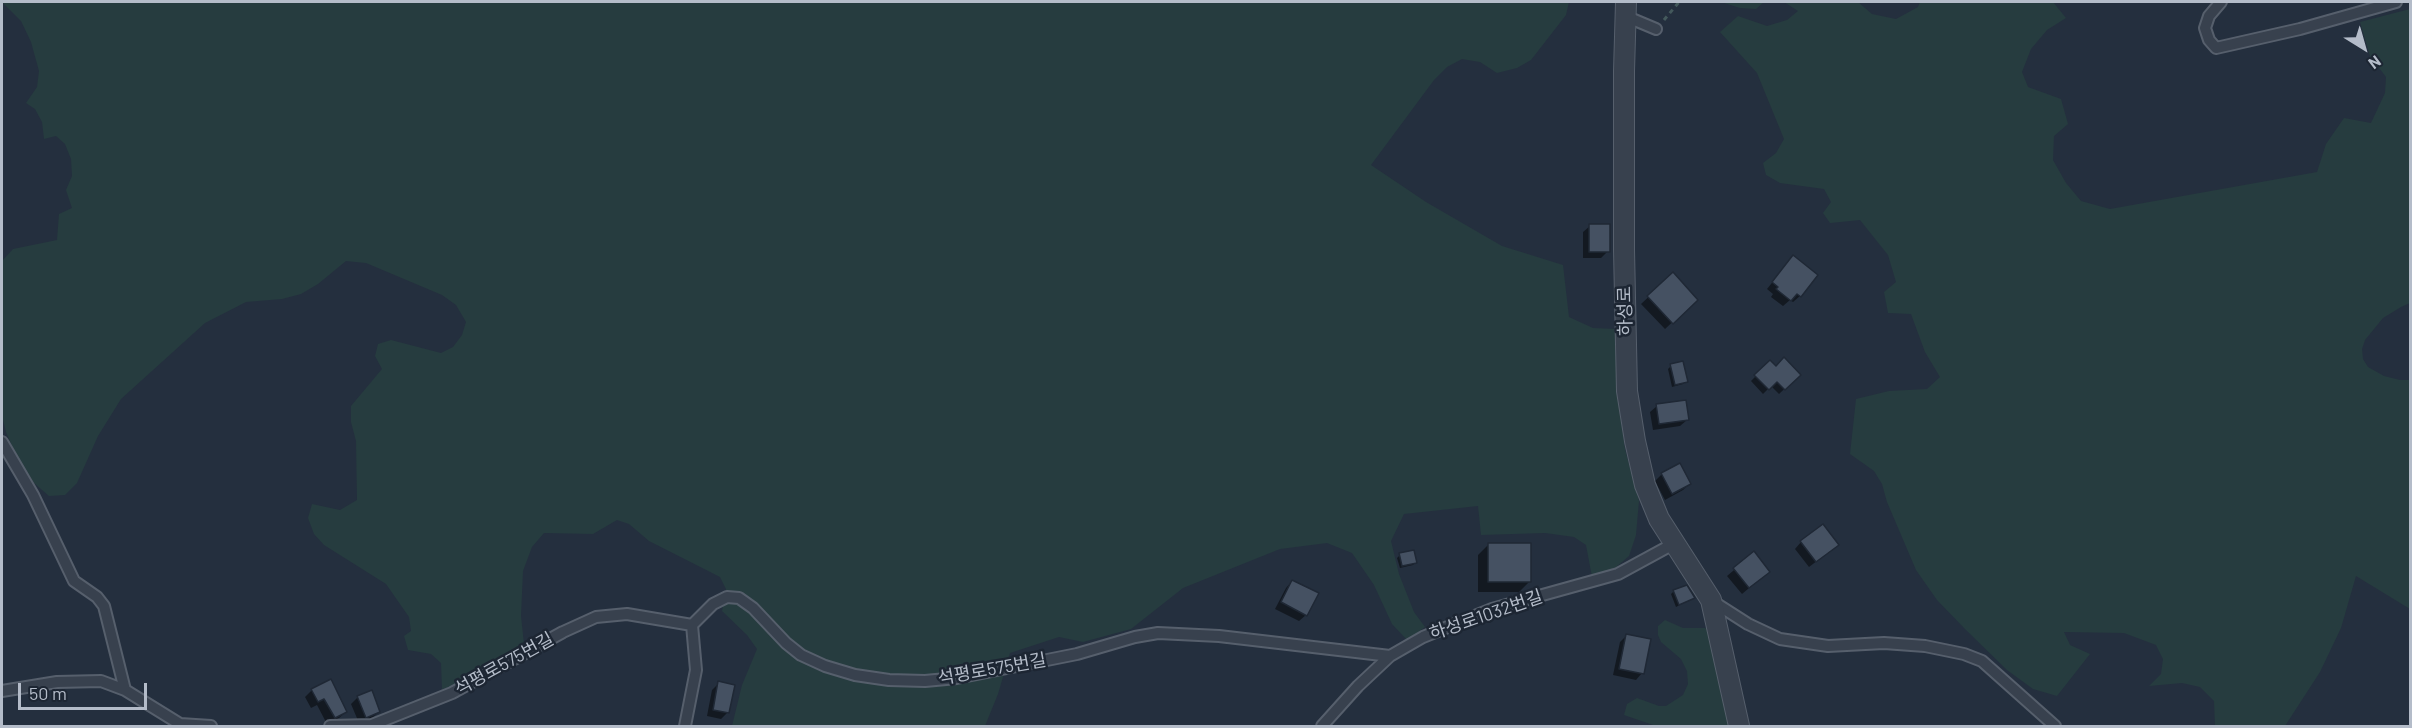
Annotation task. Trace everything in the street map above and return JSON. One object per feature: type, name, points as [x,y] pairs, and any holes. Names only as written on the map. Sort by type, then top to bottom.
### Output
[{"type":"street","name":"하성로","points":[[1626,9],[1624,250],[1627,391],[1645,485],[1659,519],[1711,600],[1739,726]]},
{"type":"lane","points":[[2221,2],[2209,16],[2205,28],[2209,40],[2216,48],[2300,29],[2396,2]]},
{"type":"lane","points":[[1626,9],[1656,29]]},
{"type":"lane","points":[[2,442],[33,495],[74,581],[97,597],[104,606],[125,690]]},
{"type":"lane","name":"하성로1032번길","points":[[1322,726],[1358,686],[1390,656],[1423,637],[1492,609],[1618,574],[1675,543]]},
{"type":"lane","name":"석평로575번길","points":[[330,726],[372,725],[452,693],[563,632],[596,617],[627,614],[692,626],[713,604],[727,597],[740,598],[801,655],[825,666],[855,675],[898,680],[925,681],[967,676],[1077,654],[1135,637],[1158,633],[1219,636],[1390,656]]},
{"type":"lane","name":"하성로","points":[[1711,600],[1748,624],[1780,639],[1828,645],[1925,646],[1964,654],[1982,661],[2055,726]]},
{"type":"lane","points":[[685,726],[696,670],[692,626]]},
{"type":"lane","points":[[2,691],[57,682],[101,681],[125,690],[180,724],[211,726]]},
{"type":"green space","points":[[2,2],[1569,2],[1566,15],[1531,60],[1517,68],[1497,73],[1480,62],[1462,59],[1447,67],[1434,80],[1371,165],[1426,202],[1502,246],[1563,265],[1569,317],[1593,328],[1615,329],[1618,395],[1625,449],[1639,501],[1636,535],[1629,556],[1615,568],[1592,577],[1586,545],[1574,537],[1545,533],[1481,535],[1478,506],[1404,514],[1391,541],[1399,574],[1414,612],[1425,627],[1407,640],[1392,624],[1374,585],[1352,553],[1327,543],[1280,549],[1183,588],[1131,629],[1083,642],[1059,637],[1010,653],[998,694],[985,726],[732,726],[742,685],[757,649],[747,635],[722,611],[726,589],[720,577],[649,541],[629,524],[617,520],[593,534],[544,533],[532,547],[523,571],[521,616],[524,644],[458,685],[442,689],[441,663],[431,654],[408,650],[404,636],[411,631],[409,617],[386,584],[324,545],[314,534],[308,518],[312,504],[340,510],[357,500],[356,441],[351,422],[351,406],[382,369],[375,356],[378,344],[391,340],[441,353],[453,347],[462,335],[466,322],[456,305],[442,295],[366,263],[346,261],[318,284],[301,294],[282,299],[246,302],[205,323],[121,399],[98,436],[77,483],[65,495],[49,496],[34,483],[18,460],[2,416],[2,261],[13,249],[57,240],[59,214],[72,208],[66,190],[72,176],[71,159],[65,144],[56,136],[44,139],[42,122],[35,109],[26,103],[37,87],[39,71],[31,42],[21,21]]},
{"type":"green space","points":[[1721,2],[1764,2],[1756,9],[1740,8]]},
{"type":"green space","points":[[1784,2],[1858,2],[1872,14],[1896,19],[1918,7],[1920,2],[2053,2],[2066,18],[2047,30],[2031,49],[2022,72],[2028,87],[2061,99],[2068,124],[2054,136],[2053,160],[2066,183],[2081,201],[2110,209],[2317,172],[2326,144],[2344,118],[2371,123],[2385,93],[2386,77],[2370,56],[2360,22],[2410,9],[2410,303],[2383,318],[2365,340],[2362,349],[2363,359],[2368,367],[2384,376],[2410,380],[2410,609],[2356,576],[2341,628],[2320,672],[2285,726],[2215,726],[2214,701],[2200,687],[2182,683],[2149,686],[2161,674],[2163,659],[2156,645],[2124,633],[2064,632],[2070,645],[2090,654],[2057,696],[2033,689],[2007,670],[1965,629],[1937,600],[1916,570],[1887,502],[1882,484],[1874,471],[1850,454],[1856,399],[1889,391],[1927,389],[1940,377],[1925,352],[1911,314],[1888,313],[1884,292],[1896,282],[1888,255],[1860,220],[1830,223],[1823,213],[1831,202],[1824,189],[1780,183],[1766,175],[1763,163],[1776,153],[1784,139],[1757,73],[1720,32],[1738,16],[1767,26],[1787,20],[1798,11]]},
{"type":"green space","points":[[1665,620],[1683,628],[1705,628],[1709,631],[1729,726],[1656,726],[1624,715],[1627,704],[1637,698],[1659,706],[1666,706],[1683,695],[1688,684],[1687,671],[1681,659],[1661,642],[1658,635],[1658,626]]},
{"type":"building","points":[[1589,224],[1610,224],[1610,252],[1589,252]]},
{"type":"building","points":[[1793,255],[1818,275],[1801,297],[1797,294],[1791,301],[1776,289],[1778,287],[1772,282]]},
{"type":"building","points":[[1673,272],[1698,300],[1673,324],[1647,296]]},
{"type":"building","points":[[1784,357],[1801,375],[1785,390],[1777,382],[1769,390],[1754,375],[1770,360],[1776,366]]},
{"type":"building","points":[[1683,361],[1688,382],[1675,385],[1670,364]]},
{"type":"building","points":[[1686,400],[1689,420],[1659,424],[1656,404]]},
{"type":"building","points":[[1680,463],[1691,484],[1672,494],[1661,473]]},
{"type":"building","points":[[1823,524],[1839,545],[1816,562],[1800,541]]},
{"type":"building","points":[[1488,543],[1531,543],[1531,582],[1488,582]]},
{"type":"building","points":[[1414,550],[1417,563],[1402,566],[1399,553]]},
{"type":"building","points":[[1754,551],[1770,572],[1749,588],[1733,568]]},
{"type":"building","points":[[1292,580],[1319,593],[1307,616],[1281,602]]},
{"type":"building","points":[[1687,585],[1695,598],[1679,605],[1673,590]]},
{"type":"building","points":[[1626,634],[1651,639],[1644,674],[1619,669]]},
{"type":"building","points":[[331,679],[347,712],[335,718],[324,699],[318,702],[311,689]]},
{"type":"building","points":[[718,681],[735,685],[729,713],[713,710]]},
{"type":"building","points":[[372,690],[380,712],[366,718],[357,696]]}]
